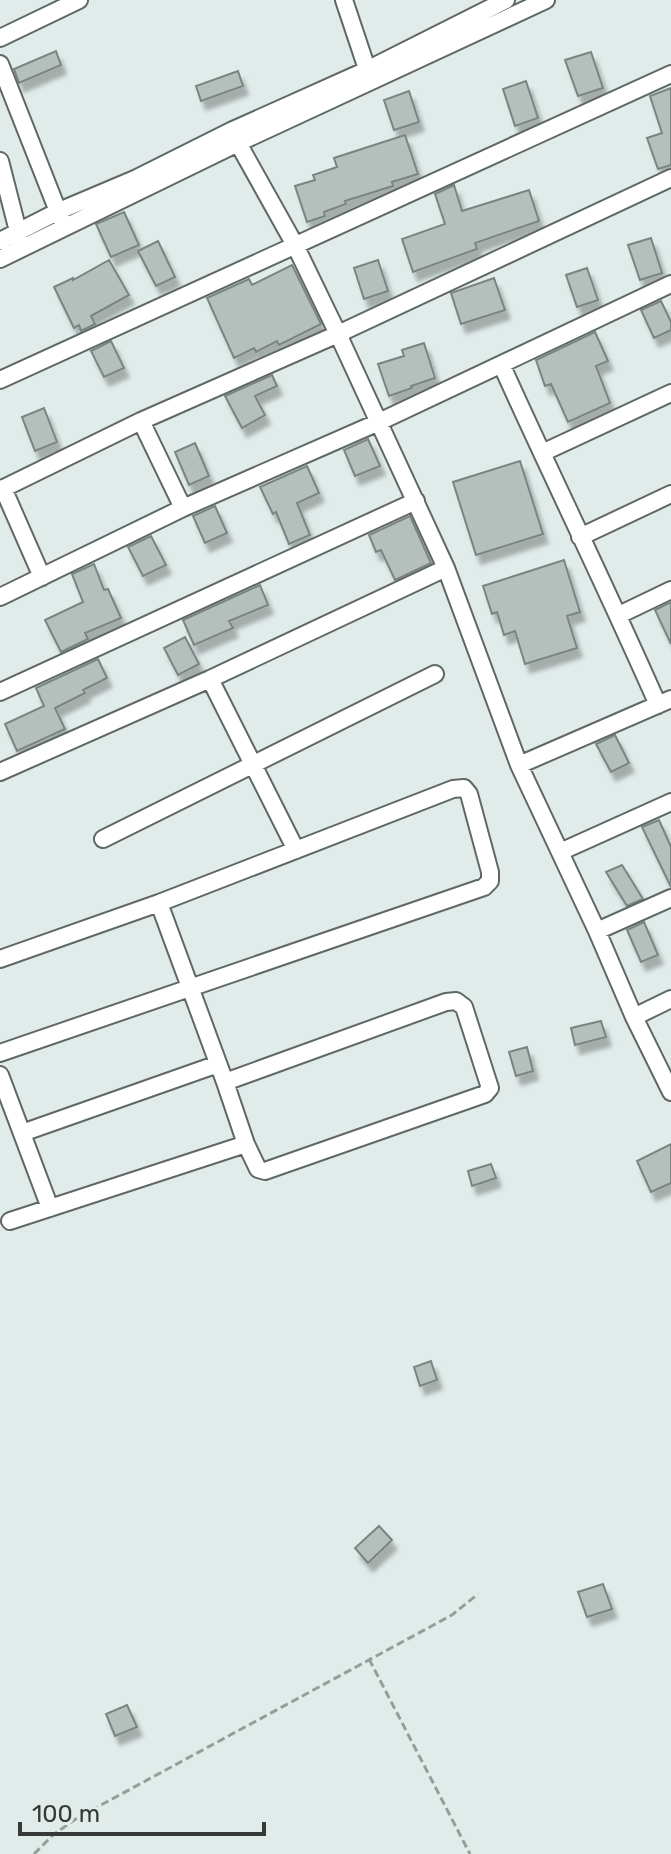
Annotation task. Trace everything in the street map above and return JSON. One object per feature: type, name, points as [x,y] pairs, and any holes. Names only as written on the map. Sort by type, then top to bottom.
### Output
[{"type":"street","points":[[0,38],[79,0]]},
{"type":"street","points":[[344,0],[369,75]]},
{"type":"street","points":[[369,75],[506,0]]},
{"type":"street","points":[[0,259],[59,211],[546,0]]},
{"type":"street","points":[[0,64],[64,228]]},
{"type":"street","points":[[0,380],[671,74]]},
{"type":"street","points":[[235,137],[295,245],[416,501],[446,568],[519,765],[671,1092]]},
{"type":"street","points":[[0,241],[21,240],[64,228],[235,137]]},
{"type":"street","points":[[0,161],[21,240]]},
{"type":"street","points":[[42,577],[2,489],[141,421],[338,334],[671,178]]},
{"type":"street","points":[[0,597],[183,508],[502,366],[671,284]]},
{"type":"street","points":[[502,366],[580,537],[664,702],[519,765]]},
{"type":"street","points":[[542,453],[671,393]]},
{"type":"street","points":[[141,421],[183,508]]},
{"type":"street","points":[[580,537],[671,494]]},
{"type":"street","points":[[0,692],[416,501]]},
{"type":"street","points":[[0,772],[210,679],[446,568]]},
{"type":"street","points":[[619,615],[671,590]]},
{"type":"street","points":[[103,839],[435,674]]},
{"type":"street","points":[[210,679],[296,850]]},
{"type":"street","points":[[0,959],[159,903],[453,789],[464,788],[469,794],[490,872],[490,881],[484,887],[0,1053]]},
{"type":"street","points":[[560,852],[671,802]]},
{"type":"street","points":[[597,931],[671,898]]},
{"type":"street","points":[[159,903],[246,1144],[258,1169],[265,1171],[485,1094],[490,1088],[464,1007],[456,1001],[225,1082]]},
{"type":"street","points":[[634,1017],[671,999]]},
{"type":"street","points":[[22,1133],[218,1064]]},
{"type":"street","points":[[0,1075],[50,1208]]},
{"type":"street","points":[[10,1221],[246,1144]]},
{"type":"path","points":[[34,1854],[77,1818],[452,1615],[478,1594]]},
{"type":"path","points":[[369,1659],[470,1854]]},
{"type":"building","points":[[56,51],[61,65],[19,83],[14,69]]},
{"type":"building","points":[[591,52],[603,88],[578,96],[565,60]]},
{"type":"building","points":[[238,71],[243,86],[201,101],[196,86]]},
{"type":"building","points":[[526,81],[538,118],[515,126],[503,89]]},
{"type":"building","points":[[671,88],[671,165],[658,169],[647,138],[662,133],[650,96]]},
{"type":"building","points":[[409,91],[419,122],[394,130],[384,100]]},
{"type":"building","points":[[405,135],[418,174],[392,182],[393,186],[345,201],[346,204],[324,212],[325,216],[307,222],[295,186],[315,180],[313,175],[337,167],[334,158]]},
{"type":"building","points":[[454,185],[462,211],[529,190],[539,221],[475,243],[477,249],[413,272],[402,239],[445,224],[435,194]]},
{"type":"building","points":[[124,212],[139,245],[111,257],[96,224]]},
{"type":"building","points":[[651,238],[662,273],[640,280],[628,245]]},
{"type":"building","points":[[158,241],[175,277],[156,286],[138,251]]},
{"type":"building","points":[[109,260],[129,295],[91,316],[95,324],[81,331],[79,325],[74,328],[54,287]]},
{"type":"building","points":[[378,260],[388,291],[364,299],[354,268]]},
{"type":"building","points":[[292,265],[321,324],[279,345],[277,341],[256,352],[254,348],[234,358],[207,298],[249,279],[252,285]]},
{"type":"building","points":[[587,268],[598,300],[577,307],[566,275]]},
{"type":"building","points":[[494,278],[505,310],[461,324],[451,293]]},
{"type":"building","points":[[661,301],[671,322],[671,330],[654,338],[641,310]]},
{"type":"building","points":[[595,332],[608,361],[596,366],[610,403],[568,422],[551,384],[545,386],[536,360]]},
{"type":"building","points":[[111,341],[124,368],[104,377],[91,351]]},
{"type":"building","points":[[424,343],[435,378],[389,396],[378,364],[404,356],[402,350]]},
{"type":"building","points":[[272,375],[277,386],[255,396],[265,415],[242,428],[225,396]]},
{"type":"building","points":[[44,408],[57,442],[35,451],[22,417]]},
{"type":"building","points":[[368,439],[380,466],[355,476],[344,450]]},
{"type":"building","points":[[195,443],[209,476],[189,485],[175,452]]},
{"type":"building","points":[[520,461],[543,534],[476,555],[453,482]]},
{"type":"building","points":[[307,466],[319,493],[297,503],[310,535],[289,544],[276,512],[273,514],[260,487]]},
{"type":"building","points":[[215,506],[227,533],[205,543],[193,516]]},
{"type":"building","points":[[410,516],[431,563],[395,580],[381,550],[376,552],[369,535]]},
{"type":"building","points":[[151,536],[166,565],[143,576],[128,547]]},
{"type":"building","points":[[564,560],[580,612],[567,616],[577,648],[525,664],[515,631],[504,635],[497,612],[492,614],[483,586]]},
{"type":"building","points":[[94,564],[104,590],[108,589],[121,618],[85,633],[88,639],[61,652],[45,620],[83,602],[72,574]]},
{"type":"building","points":[[260,585],[268,605],[229,621],[233,628],[194,645],[183,620]]},
{"type":"building","points":[[671,602],[671,644],[655,610]]},
{"type":"building","points":[[185,637],[199,664],[178,675],[164,648]]},
{"type":"building","points":[[98,659],[107,678],[55,708],[65,729],[17,751],[5,724],[44,706],[36,688]]},
{"type":"building","points":[[615,735],[629,763],[611,772],[596,744]]},
{"type":"building","points":[[659,820],[671,847],[671,887],[642,827]]},
{"type":"building","points":[[622,865],[643,899],[627,906],[606,872]]},
{"type":"building","points":[[644,922],[658,955],[641,962],[627,930]]},
{"type":"building","points":[[601,1021],[606,1037],[575,1045],[571,1028]]},
{"type":"building","points":[[527,1047],[533,1071],[516,1076],[509,1052]]},
{"type":"building","points":[[671,1144],[671,1183],[651,1192],[637,1161]]},
{"type":"building","points":[[491,1164],[496,1178],[472,1186],[468,1171]]},
{"type":"building","points":[[431,1361],[437,1380],[420,1386],[414,1367]]},
{"type":"building","points":[[379,1526],[392,1540],[368,1563],[355,1548]]},
{"type":"building","points":[[603,1584],[612,1609],[587,1617],[578,1592]]},
{"type":"building","points":[[127,1705],[137,1727],[115,1736],[106,1714]]}]
